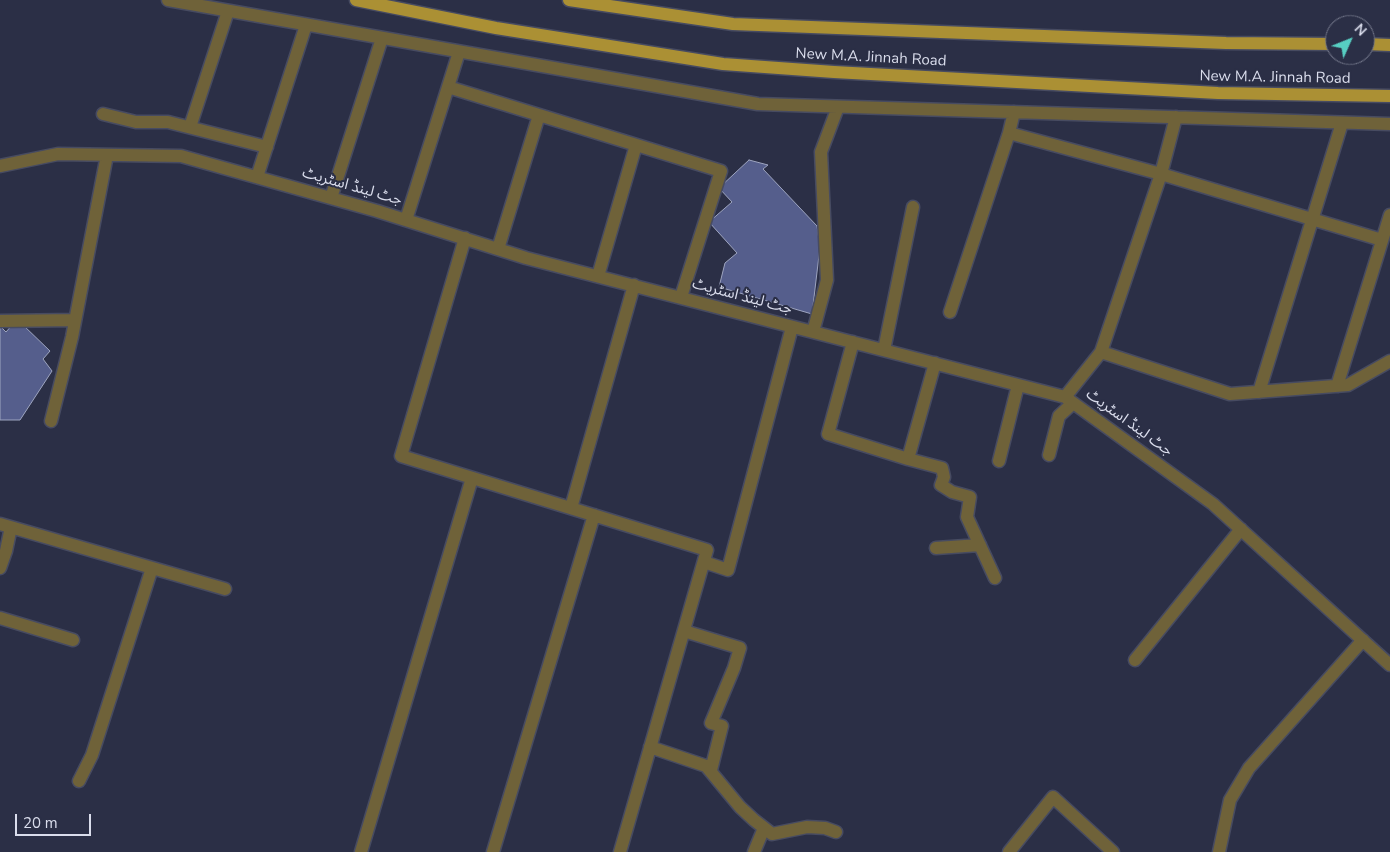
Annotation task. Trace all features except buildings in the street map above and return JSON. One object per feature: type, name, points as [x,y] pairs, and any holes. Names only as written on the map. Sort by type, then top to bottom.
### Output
[{"type":"main road","name":"New M.A. Jinnah Road","points":[[356,0],[496,28],[723,64],[1218,93],[1390,96]]},
{"type":"main road","name":"New M.A. Jinnah Road","points":[[569,0],[733,24],[1226,43],[1325,44]]},
{"type":"main road","points":[[1375,44],[1390,45]]},
{"type":"street","points":[[168,0],[758,104],[1390,124]]},
{"type":"street","points":[[190,127],[228,11]]},
{"type":"street","points":[[257,178],[306,25]]},
{"type":"street","points":[[331,198],[382,38]]},
{"type":"street","points":[[406,220],[459,52]]},
{"type":"street","points":[[448,87],[721,171],[681,298]]},
{"type":"street","points":[[813,332],[828,280],[821,152],[838,107]]},
{"type":"street","points":[[950,312],[1009,134],[1014,112]]},
{"type":"street","points":[[104,114],[136,122],[168,122],[267,146]]},
{"type":"street","points":[[498,249],[539,115]]},
{"type":"street","points":[[1049,455],[1059,416],[1101,352],[1161,174],[1176,117]]},
{"type":"street","points":[[1259,392],[1342,123]]},
{"type":"street","points":[[1009,134],[1161,174],[1382,240]]},
{"type":"street","points":[[598,276],[636,145]]},
{"type":"street","name":"جٹ لینڈ اسٹریٹ","points":[[0,166],[58,154],[181,156],[406,220],[498,249],[935,363],[1069,400],[1213,504],[1390,665]]},
{"type":"street","points":[[51,421],[75,320],[107,155]]},
{"type":"street","points":[[884,350],[913,207]]},
{"type":"street","points":[[1338,386],[1390,215]]},
{"type":"street","points":[[465,238],[401,456],[707,550],[620,852]]},
{"type":"street","points":[[571,508],[634,285]]},
{"type":"street","points":[[0,321],[75,320]]},
{"type":"street","points":[[704,562],[728,570],[792,327]]},
{"type":"street","points":[[853,342],[828,434],[942,468],[944,477],[941,485],[952,492],[970,497],[967,517],[994,578]]},
{"type":"street","points":[[1101,352],[1230,394],[1348,385],[1390,361]]},
{"type":"street","points":[[908,459],[935,363]]},
{"type":"street","points":[[999,461],[1018,385]]},
{"type":"street","points":[[361,852],[472,478]]},
{"type":"street","points":[[493,852],[594,515]]},
{"type":"street","points":[[0,568],[6,551],[6,526],[225,589]]},
{"type":"street","points":[[1135,660],[1241,529]]},
{"type":"street","points":[[936,548],[980,545]]},
{"type":"street","points":[[79,781],[92,754],[152,568]]},
{"type":"street","points":[[0,618],[73,640]]},
{"type":"street","points":[[684,631],[740,648],[734,668],[711,723],[722,726],[710,770]]},
{"type":"street","points":[[1219,852],[1230,800],[1249,768],[1363,640]]},
{"type":"street","points":[[650,747],[694,760],[706,766],[740,807],[772,834],[808,827],[825,828],[836,832]]},
{"type":"street","points":[[1008,852],[1053,797],[1113,852]]},
{"type":"street","points":[[754,852],[764,828]]}]
